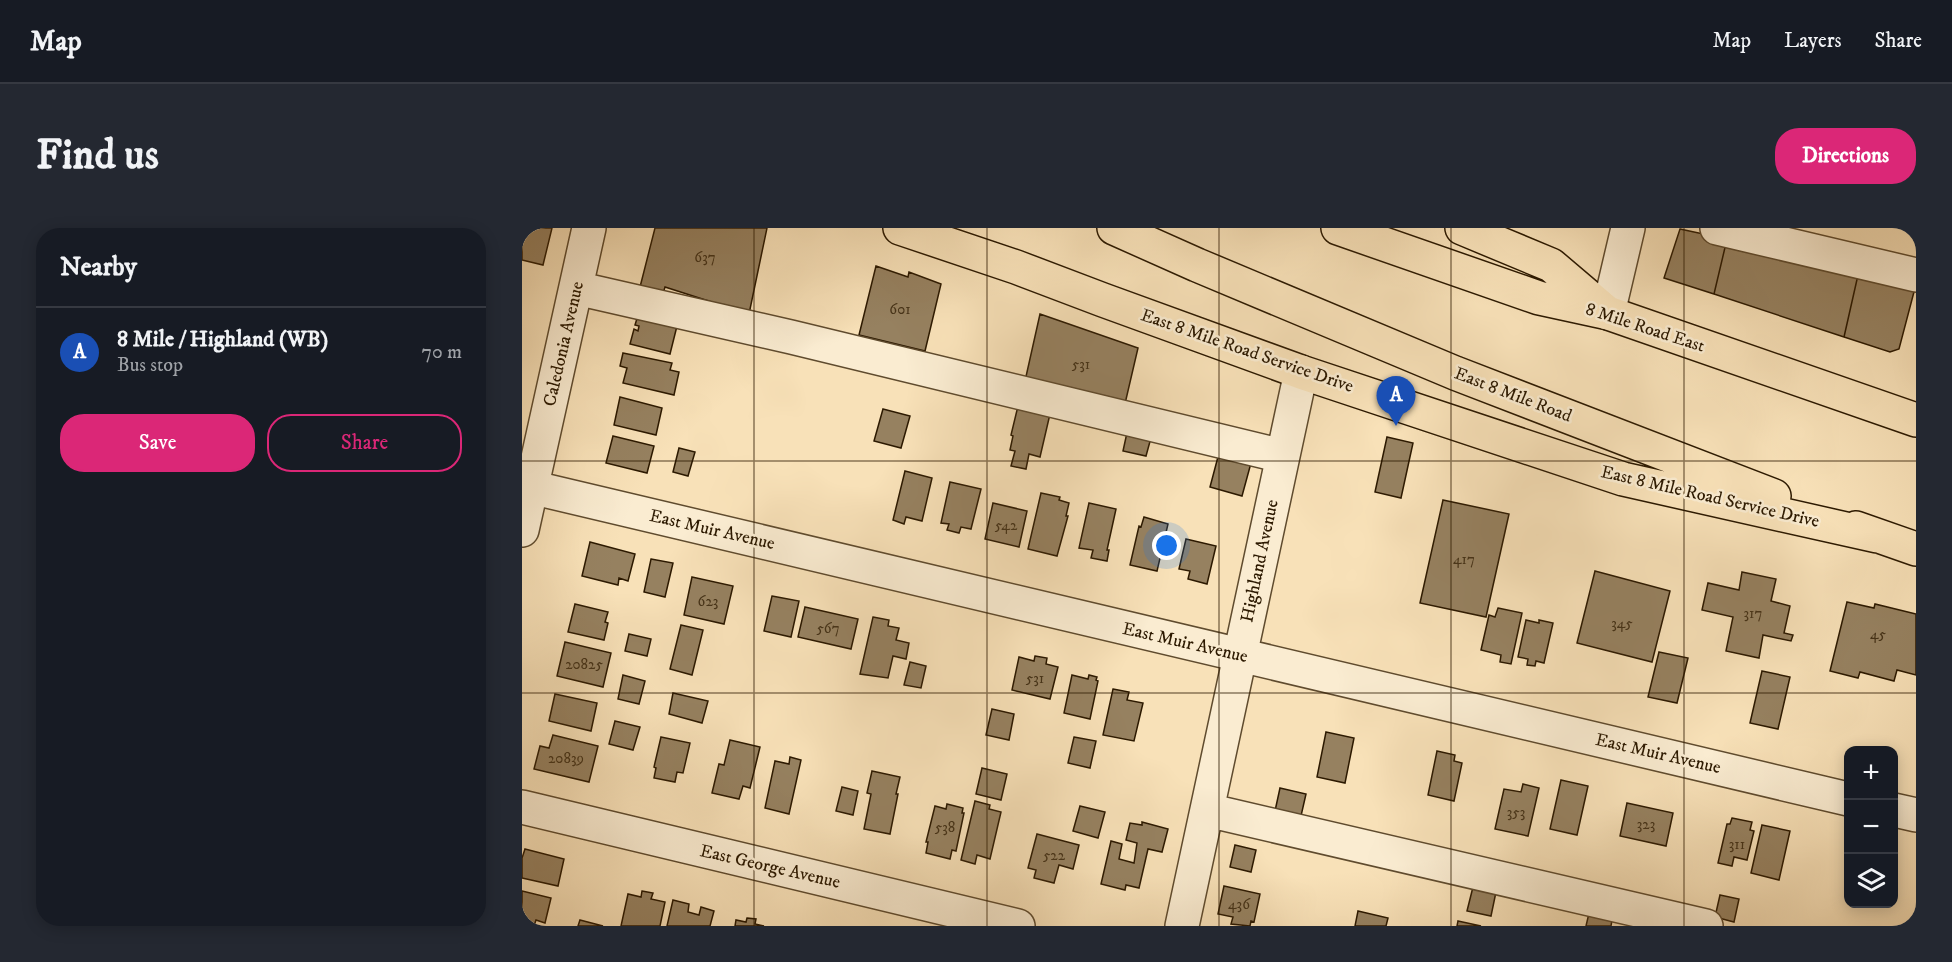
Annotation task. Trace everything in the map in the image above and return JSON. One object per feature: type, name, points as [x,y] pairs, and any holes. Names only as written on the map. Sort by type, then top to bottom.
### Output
[{"type":"highway","name":"East 8 Mile Road Service Drive","points":[[900,228],[1016,267],[1301,372],[1623,479],[1877,536]]},
{"type":"highway","name":"East 8 Mile Road","points":[[1114,228],[1455,373],[1916,549]]},
{"type":"highway","name":"8 Mile Road East","points":[[1338,228],[1539,298],[1608,313],[1916,420]]},
{"type":"highway","points":[[1462,228],[1551,265],[1608,313]]},
{"type":"street","name":"Caledonia Avenue","points":[[522,530],[527,486],[590,228]]},
{"type":"street","points":[[1608,313],[1628,228]]},
{"type":"street","points":[[1717,228],[1916,275]]},
{"type":"street","points":[[576,288],[1282,456]]},
{"type":"street","name":"Highland Avenue","points":[[1182,926],[1301,372]]},
{"type":"street","name":"East Muir Avenue","points":[[527,486],[1844,798]]},
{"type":"street","name":"East George Avenue","points":[[522,807],[1018,926]]},
{"type":"street","points":[[1207,810],[1706,926]]},
{"type":"street","points":[[1898,811],[1916,815]]},
{"type":"building","points":[[522,228],[552,228],[543,265],[522,260]]},
{"type":"building","points":[[655,228],[767,228],[749,314],[665,287],[662,297],[639,291]]},
{"type":"building","points":[[1680,229],[1727,239],[1714,294],[1664,278]]},
{"type":"building","points":[[1727,239],[1858,275],[1844,337],[1714,294]]},
{"type":"building","points":[[876,266],[908,277],[909,272],[941,284],[925,351],[859,335]]},
{"type":"building","points":[[1858,275],[1915,288],[1899,349],[1890,352],[1844,337]]},
{"type":"building","points":[[639,312],[678,322],[670,354],[630,344],[634,329],[638,331],[639,326],[635,325]]},
{"type":"building","points":[[1040,314],[1138,348],[1124,408],[1025,381]]},
{"type":"building","points":[[623,353],[672,363],[670,370],[679,372],[674,395],[623,383],[627,368],[620,366]]},
{"type":"building","points":[[620,397],[662,408],[656,435],[614,425]]},
{"type":"building","points":[[1018,406],[1050,414],[1040,457],[1029,454],[1026,469],[1011,466],[1015,451],[1010,450],[1013,436],[1011,435]]},
{"type":"building","points":[[883,409],[910,416],[901,448],[874,441]]},
{"type":"building","points":[[1128,428],[1152,434],[1146,456],[1123,451]]},
{"type":"building","points":[[613,436],[654,446],[647,473],[606,463]]},
{"type":"building","points":[[1387,437],[1413,443],[1401,498],[1375,492]]},
{"type":"building","points":[[679,448],[695,452],[688,476],[673,472]]},
{"type":"building","points":[[1219,453],[1251,463],[1242,496],[1210,487]]},
{"type":"building","points":[[905,471],[932,478],[922,521],[906,517],[904,524],[893,520]]},
{"type":"building","points":[[950,482],[981,489],[971,529],[961,527],[959,533],[947,530],[949,524],[941,523]]},
{"type":"building","points":[[1041,493],[1060,497],[1059,500],[1069,503],[1066,516],[1068,516],[1057,556],[1028,549]]},
{"type":"building","points":[[1443,500],[1509,514],[1486,617],[1420,603]]},
{"type":"building","points":[[993,503],[1027,511],[1019,547],[985,539]]},
{"type":"building","points":[[1089,503],[1116,509],[1107,550],[1109,550],[1107,561],[1091,558],[1093,550],[1079,548]]},
{"type":"building","points":[[1144,517],[1168,524],[1157,571],[1130,565],[1139,526],[1141,527]]},
{"type":"building","points":[[1186,539],[1216,546],[1207,584],[1188,579],[1190,571],[1179,569]]},
{"type":"building","points":[[590,542],[635,554],[628,581],[619,578],[618,585],[582,576]]},
{"type":"building","points":[[651,559],[673,563],[665,597],[644,592]]},
{"type":"building","points":[[1595,571],[1670,591],[1652,662],[1577,643]]},
{"type":"building","points":[[1742,572],[1776,579],[1771,601],[1790,606],[1784,633],[1793,635],[1791,641],[1763,635],[1759,658],[1726,651],[1733,617],[1702,610],[1708,583],[1739,590]]},
{"type":"building","points":[[692,577],[733,586],[724,624],[684,615]]},
{"type":"building","points":[[772,596],[799,601],[791,637],[764,631]]},
{"type":"building","points":[[1847,602],[1874,608],[1875,604],[1916,614],[1916,675],[1897,670],[1894,681],[1860,672],[1858,678],[1830,671]]},
{"type":"building","points":[[575,604],[608,612],[604,640],[568,632]]},
{"type":"building","points":[[805,607],[858,619],[851,649],[798,637]]},
{"type":"building","points":[[1498,608],[1522,613],[1511,664],[1500,662],[1501,655],[1481,650],[1489,615],[1495,617]]},
{"type":"building","points":[[873,617],[889,620],[888,626],[899,628],[896,640],[909,643],[906,659],[893,656],[888,678],[860,674]]},
{"type":"building","points":[[1526,620],[1553,623],[1544,663],[1536,661],[1535,666],[1527,665],[1528,659],[1518,657]]},
{"type":"building","points":[[681,625],[703,630],[692,675],[670,669]]},
{"type":"building","points":[[629,634],[651,639],[647,656],[625,651]]},
{"type":"building","points":[[565,642],[611,653],[603,687],[557,676]]},
{"type":"building","points":[[1659,652],[1688,658],[1677,703],[1648,697]]},
{"type":"building","points":[[1035,656],[1047,658],[1046,664],[1058,667],[1050,699],[1012,690],[1019,657],[1034,661]]},
{"type":"building","points":[[910,662],[926,666],[921,688],[904,685]]},
{"type":"building","points":[[1762,671],[1790,677],[1778,729],[1750,723]]},
{"type":"building","points":[[623,675],[645,681],[639,704],[618,699]]},
{"type":"building","points":[[1072,675],[1088,679],[1089,675],[1097,677],[1090,719],[1064,713]]},
{"type":"building","points":[[1113,689],[1129,692],[1127,700],[1143,703],[1134,741],[1103,735]]},
{"type":"building","points":[[673,693],[708,701],[702,723],[669,714]]},
{"type":"building","points":[[555,694],[597,703],[591,731],[549,721]]},
{"type":"building","points":[[992,709],[1014,714],[1009,740],[986,735]]},
{"type":"building","points":[[615,721],[640,727],[633,750],[609,744]]},
{"type":"building","points":[[1326,732],[1354,738],[1345,783],[1317,777]]},
{"type":"building","points":[[553,735],[598,746],[589,782],[534,769],[540,746],[549,748]]},
{"type":"building","points":[[661,737],[690,743],[683,773],[677,772],[675,782],[654,778],[656,768],[654,767]]},
{"type":"building","points":[[1074,737],[1096,741],[1090,768],[1068,763]]},
{"type":"building","points":[[730,740],[760,747],[750,788],[743,786],[739,799],[712,793],[719,764],[724,765]]},
{"type":"building","points":[[1437,751],[1455,755],[1454,761],[1462,763],[1454,801],[1428,795]]},
{"type":"building","points":[[790,757],[801,760],[789,814],[765,808],[775,761],[789,764]]},
{"type":"building","points":[[982,768],[1007,774],[1001,800],[976,794]]},
{"type":"building","points":[[872,771],[900,777],[890,834],[864,829],[871,794],[867,793]]},
{"type":"building","points":[[1561,780],[1588,786],[1577,835],[1550,829]]},
{"type":"building","points":[[1523,784],[1539,788],[1528,836],[1495,829],[1504,789],[1521,792]]},
{"type":"building","points":[[842,787],[858,791],[853,815],[836,811]]},
{"type":"building","points":[[1280,788],[1306,794],[1301,816],[1275,811]]},
{"type":"building","points":[[975,801],[990,805],[989,809],[1001,812],[990,859],[977,855],[975,864],[961,860]]},
{"type":"building","points":[[1627,803],[1673,813],[1666,846],[1620,836]]},
{"type":"building","points":[[947,804],[963,808],[962,813],[964,813],[956,851],[952,850],[950,859],[926,853],[928,842],[926,842],[935,806],[946,809]]},
{"type":"building","points":[[1080,806],[1105,812],[1098,838],[1073,831]]},
{"type":"building","points":[[1732,818],[1752,822],[1750,830],[1754,831],[1747,860],[1734,857],[1732,866],[1718,863],[1727,824],[1730,824]]},
{"type":"building","points":[[1142,822],[1168,829],[1162,852],[1148,849],[1139,888],[1126,885],[1125,890],[1101,884],[1111,841],[1122,844],[1119,859],[1134,863],[1137,843],[1126,840],[1130,823],[1142,825]]},
{"type":"building","points":[[1762,825],[1790,831],[1779,880],[1751,873]]},
{"type":"building","points":[[1037,834],[1079,845],[1073,869],[1059,865],[1054,883],[1034,878],[1036,870],[1028,868]]},
{"type":"building","points":[[1235,845],[1256,850],[1251,872],[1230,867]]},
{"type":"building","points":[[525,849],[564,859],[558,886],[522,878],[522,858]]},
{"type":"building","points":[[1224,886],[1260,894],[1254,922],[1251,921],[1250,926],[1231,924],[1233,917],[1218,914]]},
{"type":"building","points":[[1473,887],[1496,892],[1491,916],[1467,911]]},
{"type":"building","points":[[522,891],[551,898],[545,923],[536,920],[534,926],[522,925]]},
{"type":"building","points":[[642,891],[653,893],[651,899],[665,902],[660,926],[621,926],[628,894],[641,897]]},
{"type":"building","points":[[1720,895],[1739,899],[1734,922],[1715,917]]},
{"type":"building","points":[[673,900],[689,904],[688,912],[699,915],[701,907],[714,911],[710,926],[667,926]]},
{"type":"building","points":[[1590,909],[1613,914],[1611,926],[1586,926]]},
{"type":"building","points":[[1358,911],[1388,918],[1386,926],[1355,926]]},
{"type":"building","points":[[747,918],[756,919],[755,924],[764,926],[735,926],[736,920],[746,922]]},
{"type":"building","points":[[580,920],[603,926],[578,926]]},
{"type":"building","points":[[1458,921],[1481,926],[1457,926]]},
{"type":"place","name":"8 Mile / Highland (WB)","points":[[1396,426]]}]
